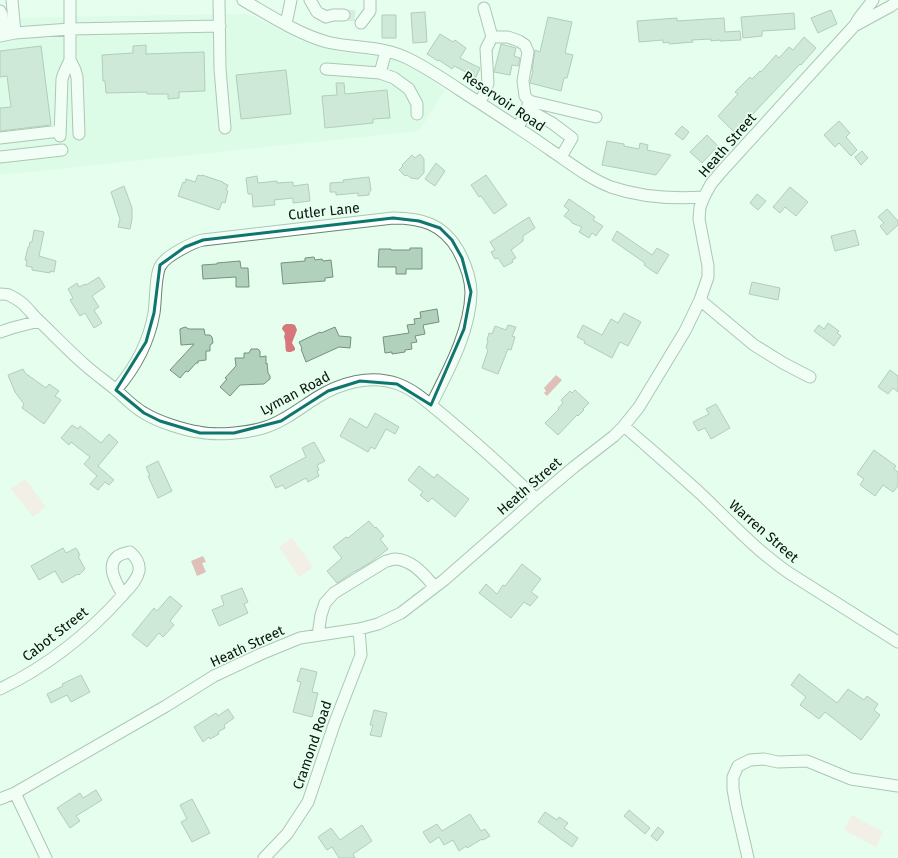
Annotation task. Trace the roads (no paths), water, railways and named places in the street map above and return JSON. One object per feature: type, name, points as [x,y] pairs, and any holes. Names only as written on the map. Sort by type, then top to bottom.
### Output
[{"type":"street","points":[[7,35],[12,0]]},
{"type":"street","points":[[0,138],[60,134],[62,79],[70,60],[70,0]]},
{"type":"street","points":[[219,0],[220,69],[225,128]]},
{"type":"street","name":"Reservoir Road","points":[[243,0],[286,24],[328,42],[375,48],[408,58],[440,76],[586,175],[612,187],[635,193],[660,196],[685,198],[704,197]]},
{"type":"street","points":[[286,24],[291,0]]},
{"type":"street","points":[[310,0],[316,12],[334,22],[344,19]]},
{"type":"street","points":[[363,18],[370,11],[370,0]]},
{"type":"street","points":[[870,5],[887,0]]},
{"type":"street","points":[[855,25],[898,1]]},
{"type":"street","name":"Heath Street","points":[[0,799],[15,793],[166,706],[214,676],[267,651],[300,638],[359,629],[378,624],[402,612],[434,587],[574,467],[614,436],[639,407],[685,331],[700,300],[708,277],[708,266],[700,219],[700,207],[711,184],[855,25],[860,16],[870,5]]},
{"type":"street","points":[[479,102],[485,93],[488,83],[486,49],[492,37],[484,8]]},
{"type":"street","points":[[0,11],[7,35]]},
{"type":"street","points":[[7,35],[70,29],[220,26]]},
{"type":"street","points":[[492,37],[508,37],[525,45],[528,52],[523,81],[528,105],[572,138],[561,157]]},
{"type":"street","points":[[380,73],[386,51]]},
{"type":"street","points":[[70,60],[75,70],[77,79],[79,134]]},
{"type":"street","points":[[326,69],[380,73],[394,78],[409,89],[417,104],[417,114]]},
{"type":"street","points":[[528,105],[596,117]]},
{"type":"street","points":[[518,128],[528,105]]},
{"type":"street","points":[[0,157],[62,150]]},
{"type":"street","name":"Cutler Lane","points":[[116,390],[125,379],[146,342],[154,313],[160,266],[185,247],[196,241],[203,240],[402,218],[427,222],[445,232],[452,240],[462,258],[470,282],[470,304],[464,329],[452,362],[431,405]]},
{"type":"street","name":"Lyman Road","points":[[0,294],[8,294],[26,307],[84,364],[127,401],[144,413],[166,423],[200,433],[234,433],[266,427],[281,421],[328,391],[346,384],[360,380],[376,380],[397,384],[407,388],[431,405],[475,442],[536,499]]},
{"type":"street","points":[[700,300],[754,345],[783,363],[810,377]]},
{"type":"street","points":[[0,332],[39,321]]},
{"type":"street","name":"Warren Street","points":[[624,426],[693,487],[773,562],[898,642]]},
{"type":"street","points":[[318,635],[321,615],[325,603],[334,593],[386,561],[395,559],[405,561],[418,569],[434,587]]},
{"type":"street","name":"Cabot Street","points":[[0,689],[18,680],[52,658],[82,634],[123,595]]},
{"type":"street","name":"Cramond Road","points":[[264,858],[287,834],[308,802],[361,655],[359,629]]},
{"type":"street","points":[[748,858],[736,806],[733,789],[733,777],[738,766],[750,760],[764,759],[778,762],[807,761],[851,779],[898,786]]},
{"type":"street","points":[[15,793],[46,858]]},
{"type":"tunnel","points":[[344,15],[361,16]]}]
